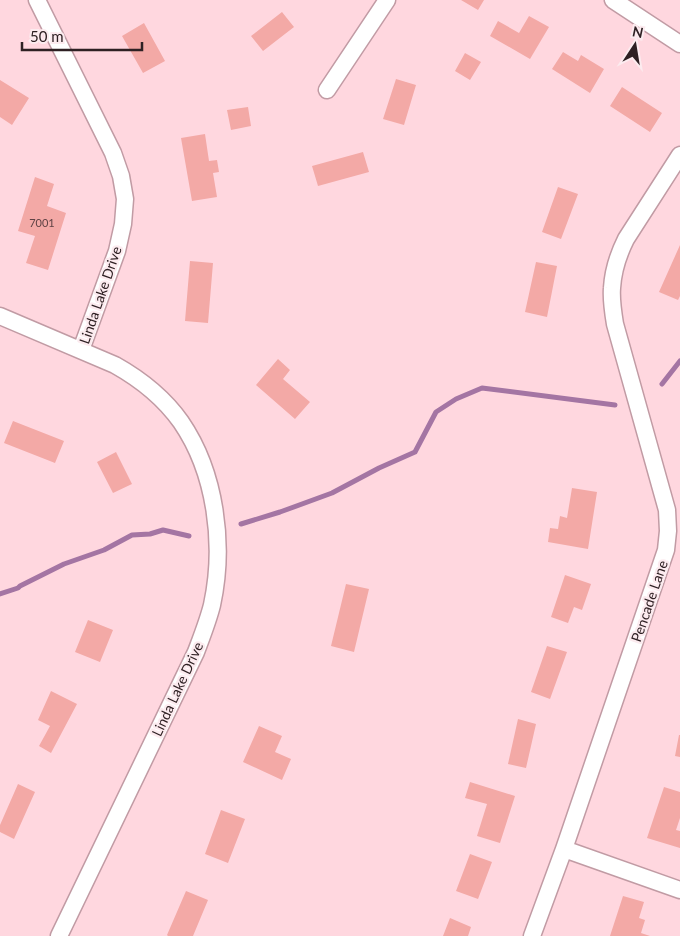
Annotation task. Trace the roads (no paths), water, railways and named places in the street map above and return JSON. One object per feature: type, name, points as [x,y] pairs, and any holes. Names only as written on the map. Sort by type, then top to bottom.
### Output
[{"type":"street","name":"Linda Lake Drive","points":[[37,0],[113,153],[121,176],[124,199],[123,224],[117,251],[81,350],[129,373],[151,389],[181,422],[194,443],[210,488],[217,542],[217,572],[212,604],[196,652],[59,936]]},
{"type":"street","points":[[327,90],[387,0]]},
{"type":"street","points":[[613,0],[680,44]]},
{"type":"street","name":"Pencade Lane","points":[[532,936],[564,849],[666,550],[674,532],[615,324],[612,308],[612,289],[620,250],[680,156]]},
{"type":"street","points":[[0,316],[81,350]]},
{"type":"street","points":[[564,849],[680,890]]},
{"type":"waterway","points":[[662,384],[680,361]]},
{"type":"waterway","points":[[241,524],[332,493],[379,468],[415,452],[436,412],[456,399],[482,388],[615,405]]},
{"type":"waterway","points":[[0,594],[18,588],[64,564],[104,550],[132,535],[150,534],[163,530],[189,536]]}]
